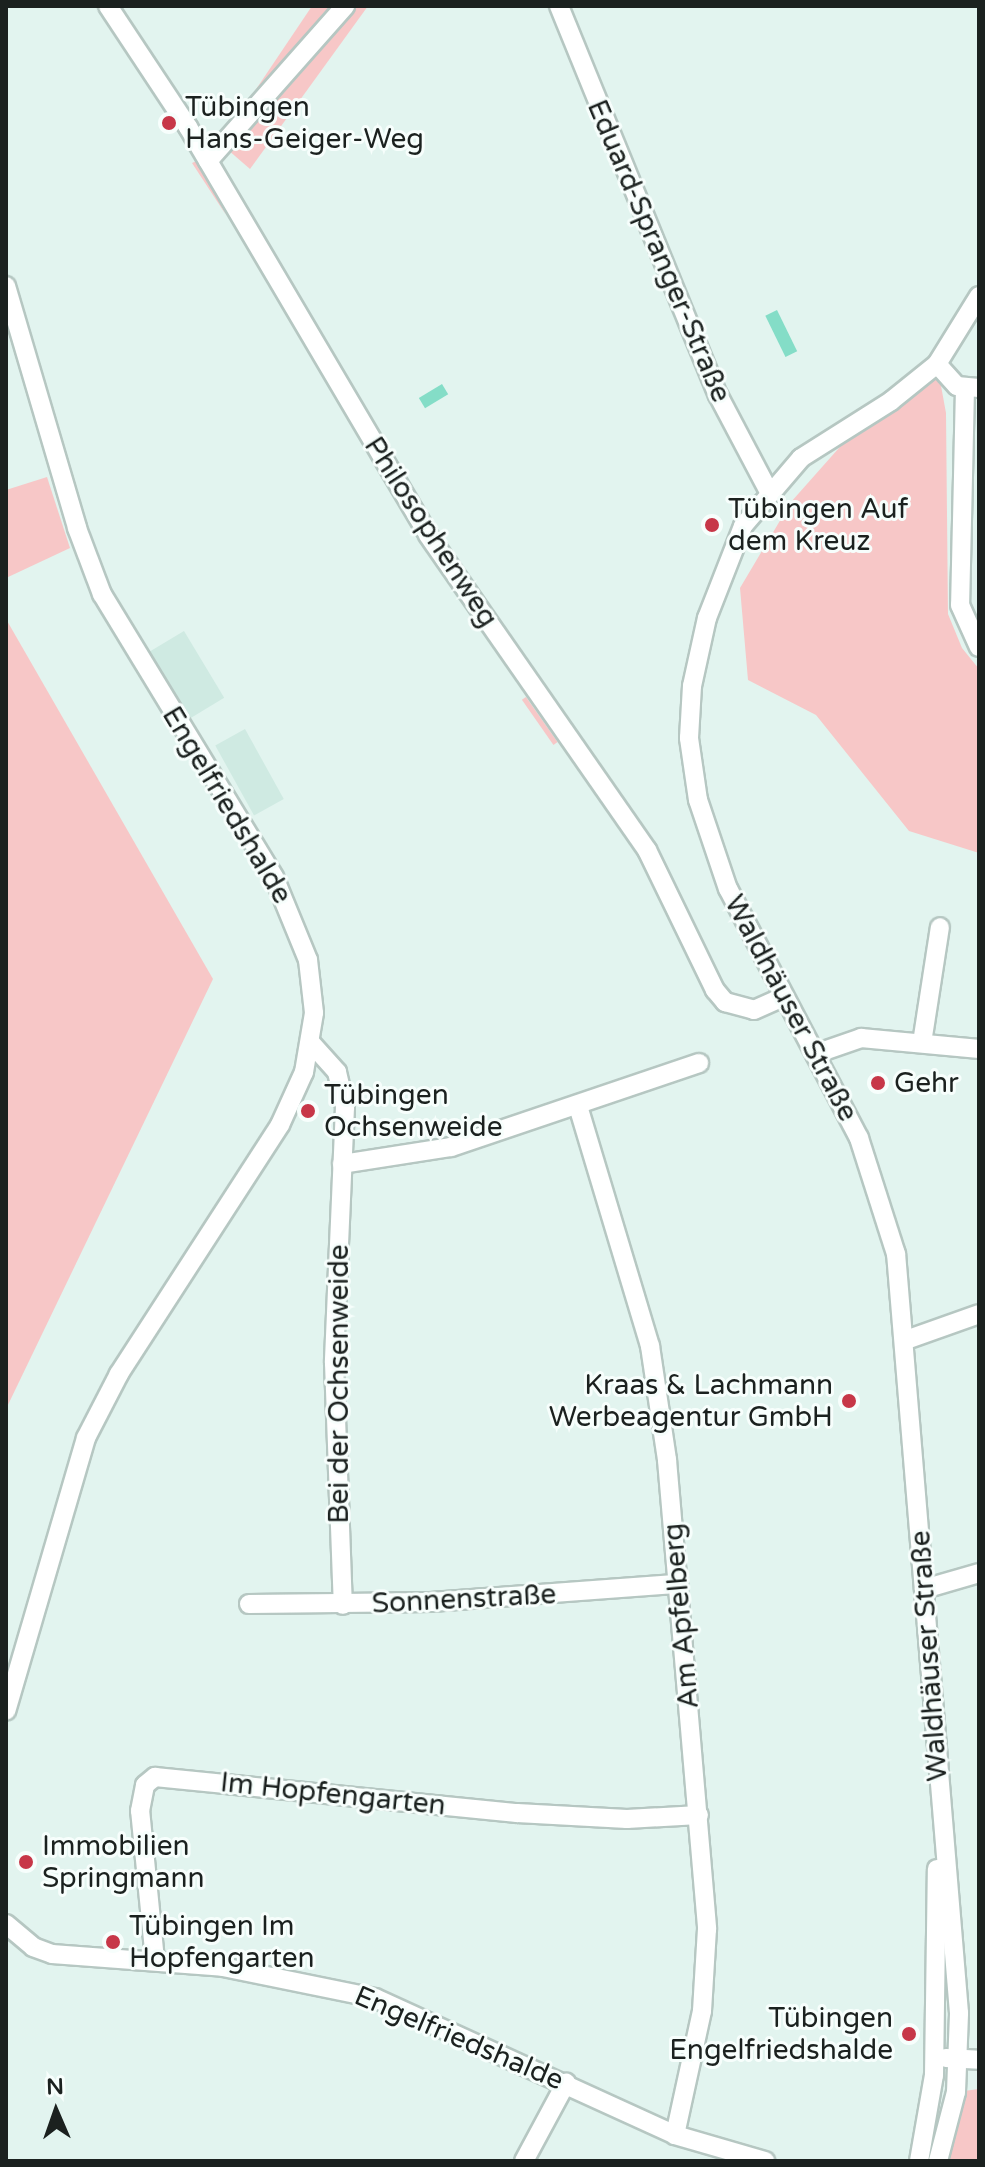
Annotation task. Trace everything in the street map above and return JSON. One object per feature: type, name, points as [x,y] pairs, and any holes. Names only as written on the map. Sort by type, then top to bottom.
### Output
[{"type":"street","name":"Philosophenweg","points":[[108,6],[208,161],[428,535],[647,850],[715,990],[725,1002],[754,1010],[783,997]]},
{"type":"street","points":[[208,161],[345,6]]},
{"type":"street","name":"Eduard-Spranger-Straße","points":[[559,6],[718,395],[768,490]]},
{"type":"street","name":"Engelfriedshalde","points":[[6,286],[77,528],[102,594],[261,853],[295,924],[312,983],[311,1043],[293,1100],[262,1155],[104,1399],[72,1483],[6,1711]]},
{"type":"street","name":"Waldhäuser Straße","points":[[938,2161],[956,2092],[957,1968],[942,1831],[906,1340],[896,1254],[879,1192],[815,1054],[743,923],[712,846],[694,783],[689,738],[692,686],[714,595],[743,526],[768,490],[801,458],[891,401],[937,364],[979,296]]},
{"type":"street","points":[[937,364],[972,388],[960,605],[979,647]]},
{"type":"street","points":[[922,1043],[940,927]]},
{"type":"street","points":[[815,1054],[861,1038],[979,1049]]},
{"type":"street","name":"Bei der Ochsenweide","points":[[311,1043],[344,1087],[334,1363],[343,1605]]},
{"type":"street","points":[[342,1164],[451,1147],[699,1063]]},
{"type":"street","name":"Am Apfelberg","points":[[578,1106],[659,1385],[678,1584],[699,1815],[706,1969],[702,2011],[675,2135]]},
{"type":"street","points":[[906,1340],[979,1314]]},
{"type":"street","points":[[924,1589],[979,1573]]},
{"type":"street","name":"Sonnenstraße","points":[[249,1604],[343,1605],[678,1584]]},
{"type":"street","name":"Im Hopfengarten","points":[[155,1960],[140,1811],[145,1785],[155,1777],[517,1813],[627,1819],[699,1815]]},
{"type":"street","name":"Waldhäuser Straße","points":[[919,2161],[935,2057],[936,1880],[942,1831]]},
{"type":"street","name":"Engelfriedshalde","points":[[6,1924],[33,1947],[52,1954],[155,1960],[294,1978],[352,1991],[404,2008],[675,2135],[765,2161]]},
{"type":"street","points":[[935,2057],[979,2060]]},
{"type":"street","points":[[524,2161],[566,2083]]},
{"type":"shaded area","points":[[312,6],[368,6],[250,169],[220,143]]},
{"type":"shaded area","points":[[201,159],[201,168],[226,215],[192,163]]},
{"type":"shaded area","points":[[777,310],[797,351],[785,357],[765,316]]},
{"type":"shaded area","points":[[937,364],[946,413],[948,614],[962,648],[979,669],[979,853],[909,831],[816,715],[748,680],[740,588],[791,502],[870,413]]},
{"type":"shaded area","points":[[442,384],[448,394],[425,408],[419,398]]},
{"type":"shaded area","points":[[47,477],[70,548],[6,578],[6,490]]},
{"type":"shaded area","points":[[6,619],[213,979],[6,1409]]},
{"type":"shaded area","points":[[184,631],[224,698],[179,725],[139,658]]},
{"type":"shaded area","points":[[526,697],[558,742],[553,745],[522,700]]},
{"type":"shaded area","points":[[245,729],[284,799],[254,815],[215,745]]},
{"type":"shaded area","points":[[979,2089],[979,2161],[942,2161],[956,2092]]},
{"type":"place","name":"Tübingen Hans-Geiger-Weg","points":[[169,123]]},
{"type":"place","name":"Tübingen Auf dem Kreuz","points":[[712,525]]},
{"type":"place","name":"Gehr","points":[[878,1083]]},
{"type":"place","name":"Tübingen Ochsenweide","points":[[308,1111]]},
{"type":"place","name":"Kraas & Lachmann Werbeagentur GmbH","points":[[849,1401]]},
{"type":"place","name":"Immobilien Springmann","points":[[26,1862]]},
{"type":"place","name":"Tübingen Im Hopfengarten","points":[[113,1942]]},
{"type":"place","name":"Tübingen Engelfriedshalde","points":[[909,2034]]}]
